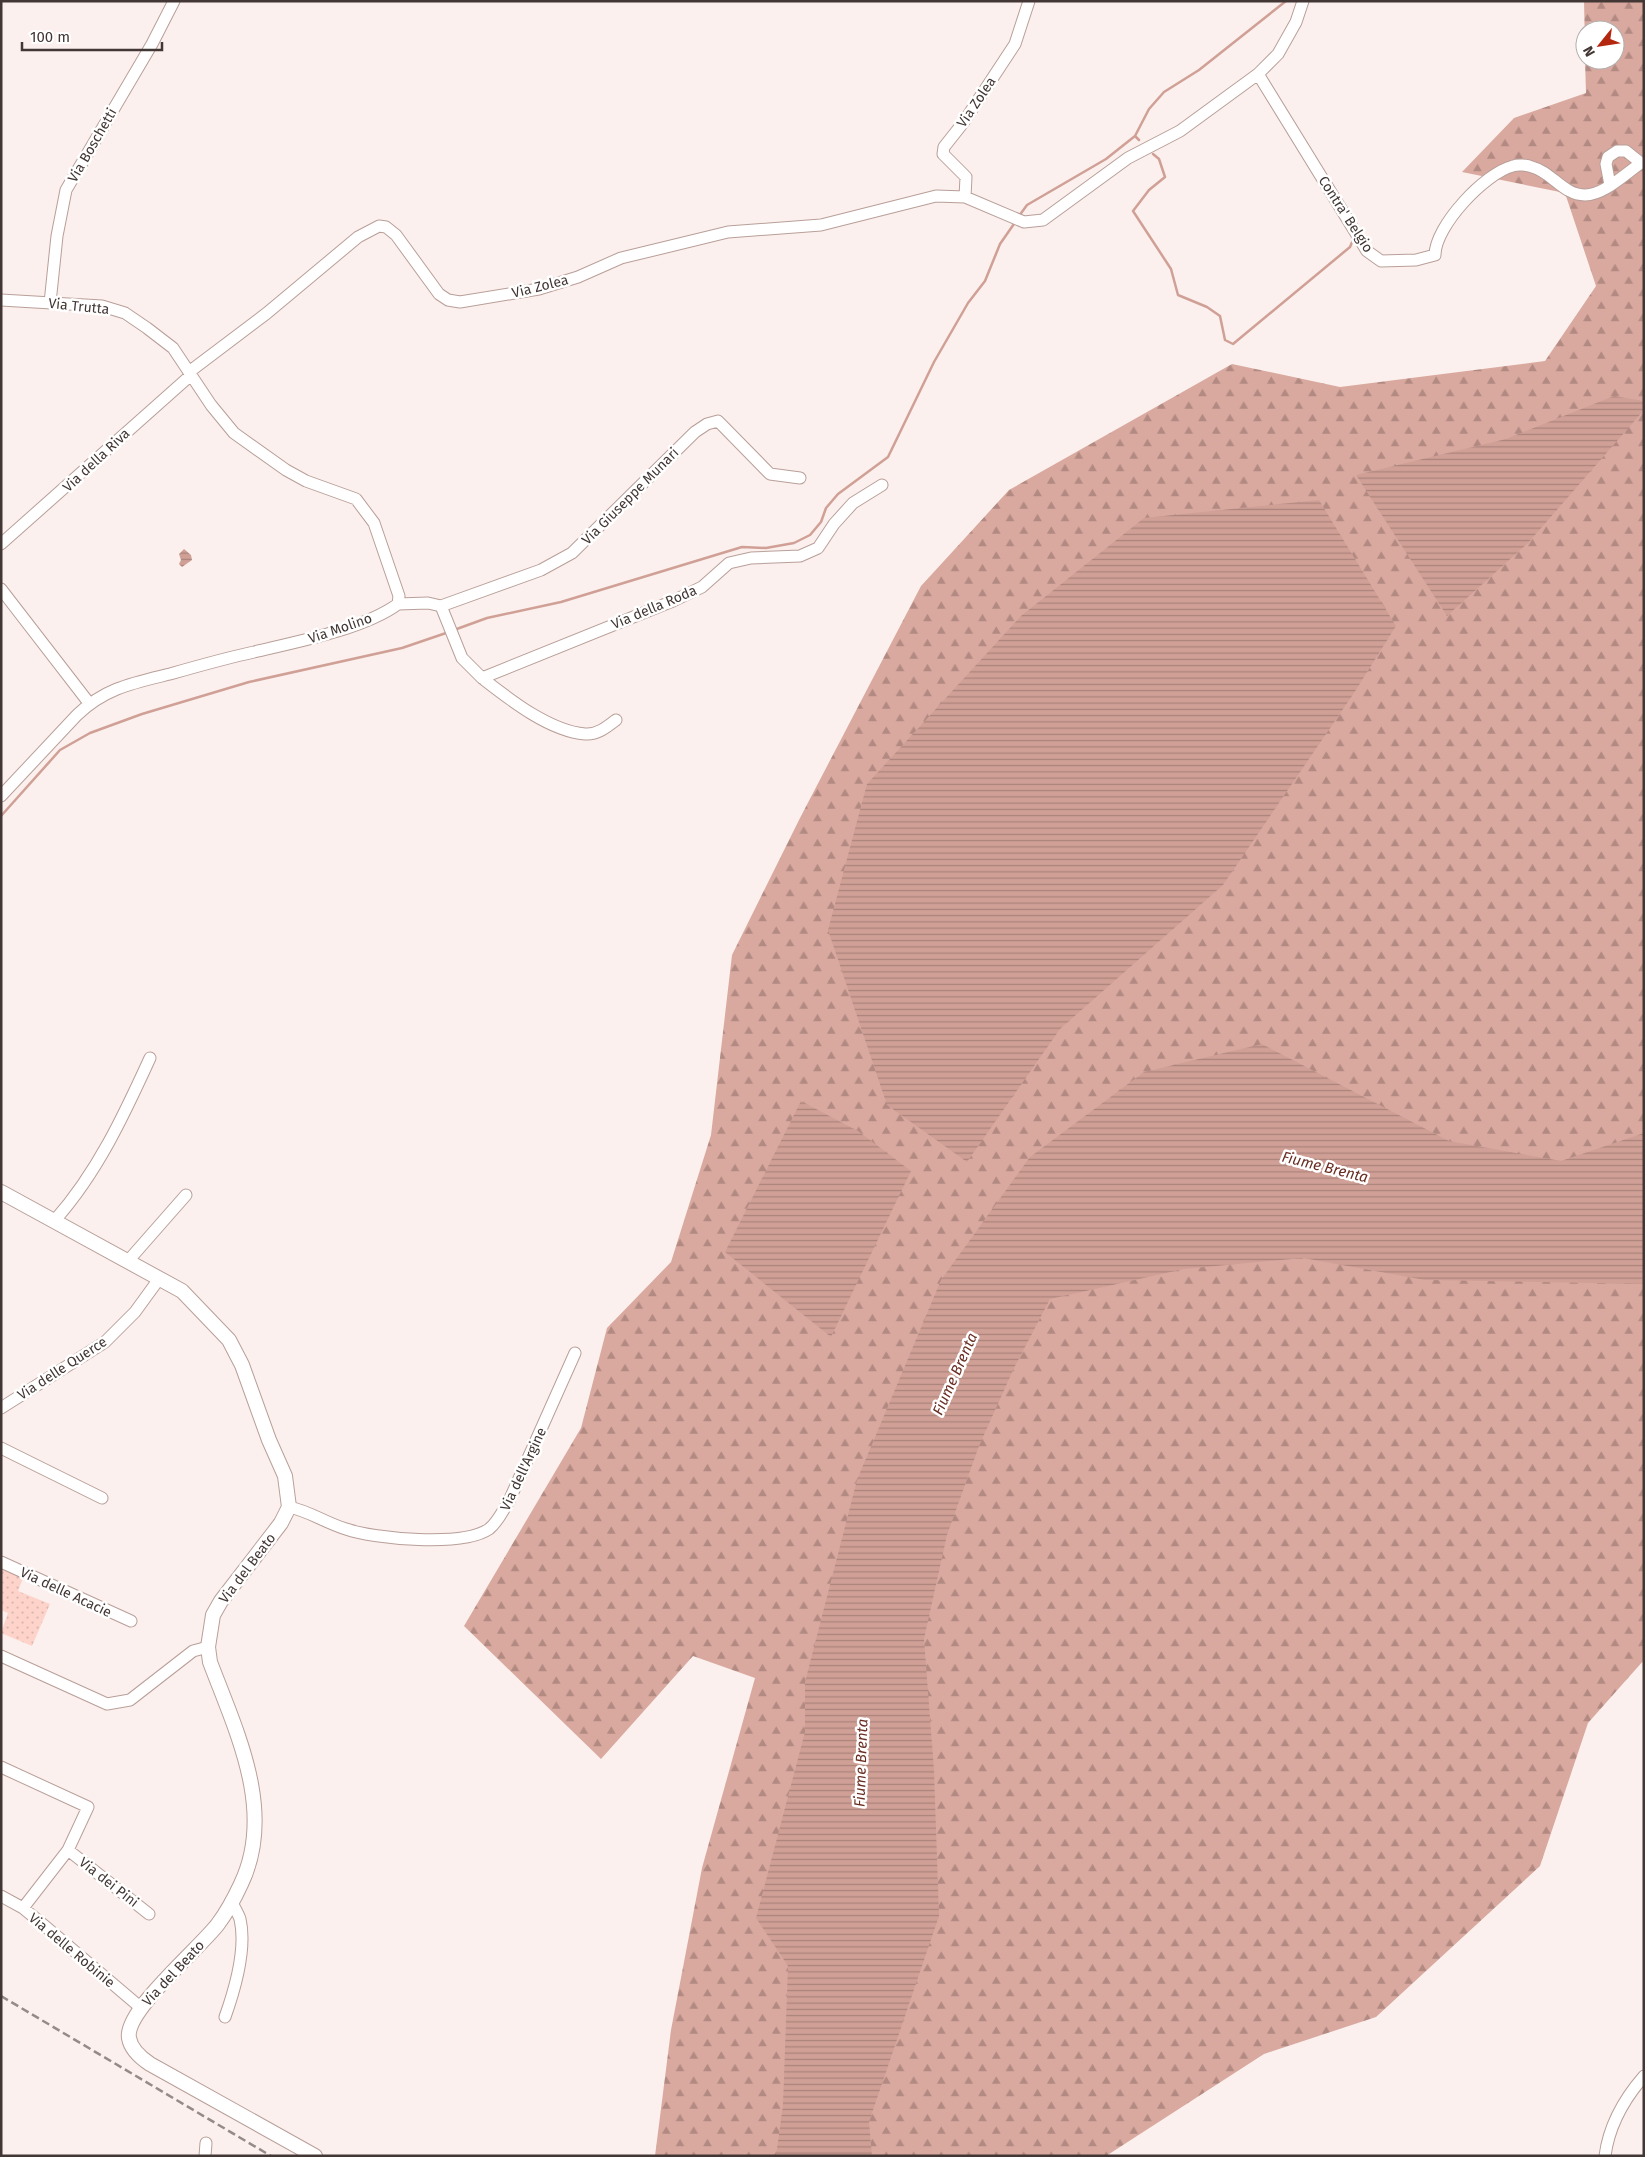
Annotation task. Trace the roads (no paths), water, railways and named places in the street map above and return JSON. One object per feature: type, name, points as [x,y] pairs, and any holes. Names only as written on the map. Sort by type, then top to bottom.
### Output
[{"type":"street","name":"Via Boschetti","points":[[50,303],[57,236],[66,190],[152,44],[174,1]]},
{"type":"street","name":"Via Zolea","points":[[965,197],[967,179],[944,154],[944,147],[963,123],[1015,44],[1029,1]]},
{"type":"street","points":[[1258,74],[1278,54],[1296,22],[1303,1]]},
{"type":"street","name":"Via Zolea","points":[[190,373],[267,313],[358,237],[379,226],[386,227],[396,236],[439,294],[448,300],[460,302],[539,288],[578,276],[621,258],[728,232],[821,225],[936,196],[965,197],[1024,222],[1043,220],[1128,158],[1180,131],[1258,74]]},
{"type":"street","name":"Contra' Belgio","points":[[1258,74],[1367,251],[1381,261],[1416,260],[1435,255],[1435,245],[1454,214],[1483,185],[1502,170],[1514,165],[1532,167],[1544,172],[1565,189],[1576,194],[1586,195],[1599,192],[1610,185]]},
{"type":"street","name":"Via Trutta","points":[[1,300],[102,306],[125,313],[174,348],[190,373]]},
{"type":"street","points":[[190,373],[211,405],[234,433],[260,454],[306,481],[356,499],[374,523],[395,579],[399,596],[398,604],[428,603],[441,606],[462,658],[482,678],[532,714],[585,734],[603,731],[616,720]]},
{"type":"street","name":"Via della Riva","points":[[1,544],[190,373]]},
{"type":"street","name":"Via Giuseppe Munari","points":[[441,606],[541,570],[572,553],[695,432],[707,424],[718,421],[770,474],[800,478]]},
{"type":"street","name":"Via della Roda","points":[[482,678],[673,601],[702,587],[729,563],[751,558],[800,556],[818,548],[834,524],[853,503],[882,485]]},
{"type":"street","points":[[1,589],[89,703]]},
{"type":"street","name":"Via Molino","points":[[1,796],[89,703],[112,689],[312,638],[387,612],[398,604]]},
{"type":"street","points":[[55,1220],[76,1196],[121,1120],[150,1058]]},
{"type":"street","points":[[1,1192],[182,1291],[229,1340],[242,1364],[269,1440],[285,1476],[289,1507]]},
{"type":"street","points":[[128,1260],[186,1195]]},
{"type":"street","name":"Via delle Querce","points":[[1,1408],[104,1342],[135,1312],[159,1279]]},
{"type":"street","name":"Via dell'Argine","points":[[289,1507],[301,1510],[348,1530],[378,1537],[454,1539],[476,1535],[488,1530],[496,1523],[509,1501],[575,1353]]},
{"type":"street","points":[[1,1448],[102,1498]]},
{"type":"street","name":"Via del Beato","points":[[289,1507],[281,1523],[220,1601],[209,1629],[208,1647],[210,1662],[244,1752],[256,1826],[247,1867],[231,1902],[219,1922],[140,2007],[130,2029],[129,2038],[137,2054],[150,2064],[220,2105],[316,2156]]},
{"type":"street","name":"Via delle Acacie","points":[[1,1562],[131,1621]]},
{"type":"street","points":[[1,1656],[107,1704],[130,1700],[193,1651],[208,1647]]},
{"type":"street","name":"Via dei Pini","points":[[1,1767],[88,1807],[68,1850],[23,1908]]},
{"type":"street","name":"Via dei Pini","points":[[68,1850],[149,1914]]},
{"type":"street","name":"Via delle Robinie","points":[[1,1896],[23,1908],[140,2007]]},
{"type":"street","points":[[225,2017],[234,1991],[240,1959],[240,1919],[231,1902]]},
{"type":"street","points":[[1605,2156],[1606,2143],[1619,2108],[1644,2076]]},
{"type":"street","points":[[205,2156],[206,2143]]},
{"type":"water","points":[[1614,396],[1644,401],[1644,410],[1528,543],[1447,616],[1356,475],[1506,439]]},
{"type":"water","points":[[1319,500],[1396,626],[1354,693],[1223,885],[1060,1029],[967,1162],[887,1105],[828,930],[867,784],[1021,616],[1144,518]]},
{"type":"water","points":[[184,549],[191,555],[192,560],[182,567],[179,564],[181,560],[179,554]]},
{"type":"water","name":"Fiume Brenta","points":[[1262,1044],[1449,1141],[1561,1161],[1644,1133],[1644,1284],[1425,1280],[1303,1258],[1184,1269],[1050,1299],[1014,1368],[979,1446],[947,1535],[924,1639],[934,1770],[939,1916],[869,2122],[872,2156],[776,2156],[783,2105],[788,1966],[756,1918],[805,1732],[805,1682],[857,1480],[941,1280],[1030,1157],[1144,1072]]},
{"type":"water","points":[[801,1101],[858,1131],[911,1171],[831,1337],[725,1252]]},
{"type":"waterway","points":[[1019,216],[1027,205],[1106,159],[1135,136],[1149,109],[1164,92],[1199,70],[1286,1]]},
{"type":"waterway","points":[[1135,136],[1139,140]]},
{"type":"waterway","points":[[1153,154],[1159,159],[1165,177],[1149,190],[1133,211],[1171,269],[1178,295],[1207,307],[1220,316],[1225,340],[1233,344],[1350,247],[1353,240]]},
{"type":"waterway","points":[[454,630],[487,618],[561,602],[742,547],[766,548],[794,543],[810,535],[821,522],[826,508],[838,494],[888,457],[934,362],[968,303],[985,281],[1000,244],[1016,221]]},
{"type":"waterway","points":[[1,816],[60,750],[90,733],[142,714],[249,682],[402,648],[449,632]]},
{"type":"railway","points":[[1,1996],[271,2156]]}]
